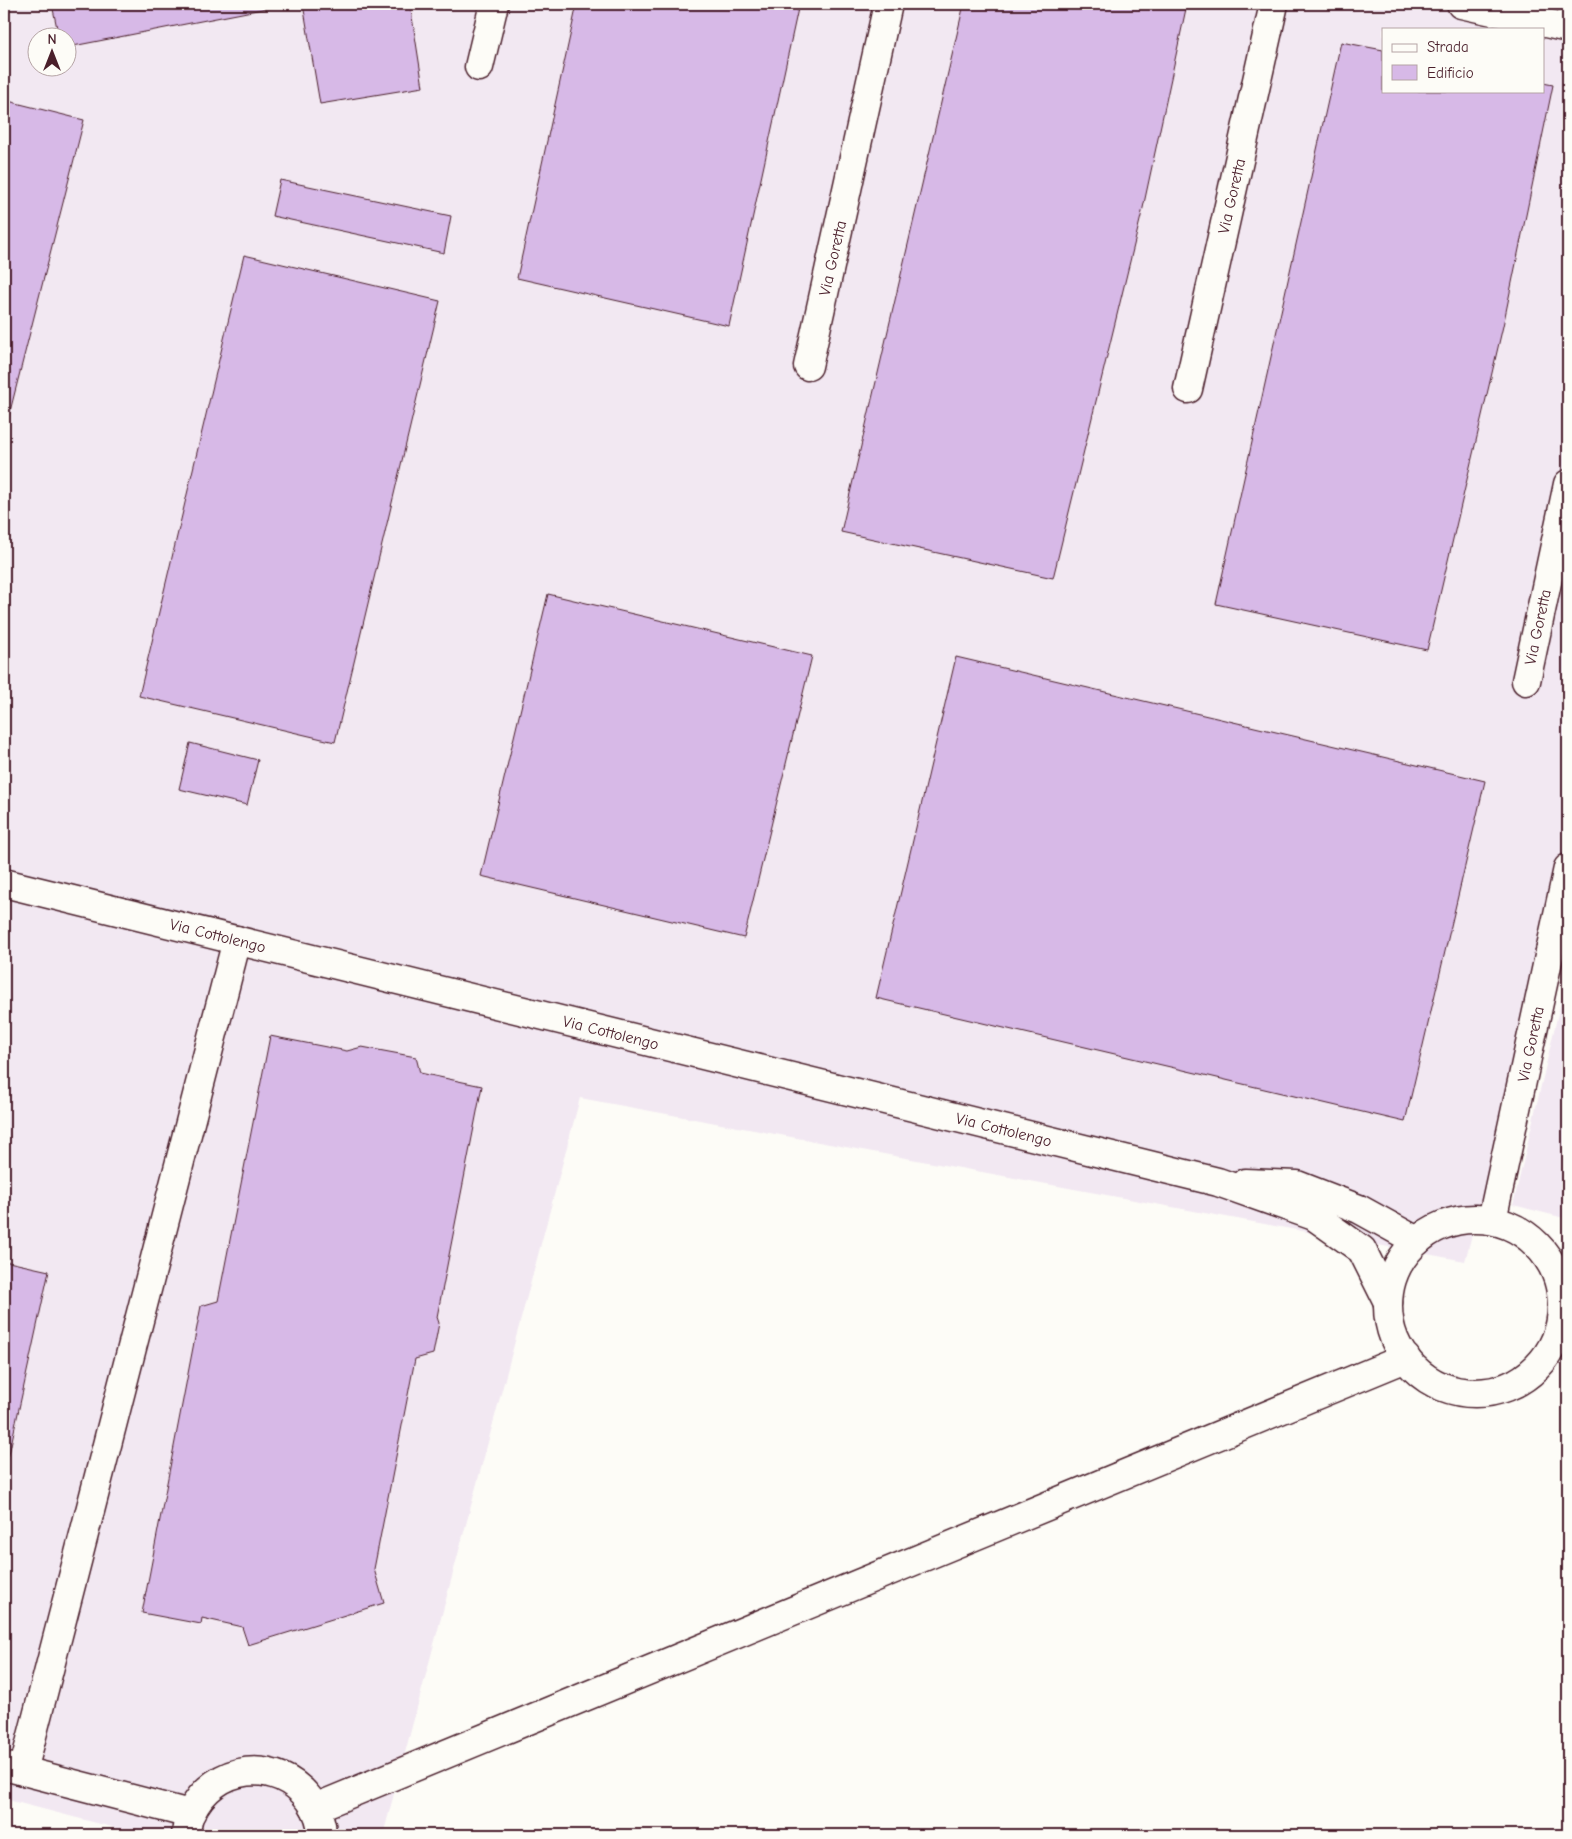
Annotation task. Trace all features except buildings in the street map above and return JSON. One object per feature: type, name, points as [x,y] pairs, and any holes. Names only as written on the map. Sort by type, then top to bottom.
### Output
[{"type":"street","points":[[479,66],[494,4]]},
{"type":"street","name":"Via Goretta","points":[[808,366],[888,4]]},
{"type":"street","name":"Via Goretta","points":[[1188,389],[1274,4]]},
{"type":"street","points":[[1461,4],[1568,28]]},
{"type":"street","name":"Via Goretta","points":[[1526,681],[1568,484]]},
{"type":"street","name":"Via Goretta","points":[[1492,1220],[1568,868]]},
{"type":"street","name":"Via Cottolengo","points":[[4,883],[1218,1182],[1314,1216],[1362,1250],[1388,1302]]},
{"type":"street","points":[[237,940],[13,1769],[188,1825],[201,1795],[218,1780],[239,1772],[262,1770],[284,1777],[302,1790],[316,1808],[322,1835]]},
{"type":"street","name":"Via Cottolengo","points":[[1218,1182],[1297,1185],[1359,1209],[1417,1241]]},
{"type":"street","points":[[1472,1218],[1492,1220],[1517,1229],[1538,1245],[1561,1267],[1565,1316],[1554,1346],[1536,1369],[1512,1385],[1483,1393],[1454,1391],[1427,1378],[1406,1358],[1392,1331],[1388,1302],[1392,1279],[1402,1258],[1417,1241],[1434,1229],[1452,1222],[1472,1218]]},
{"type":"street","points":[[316,1808],[1406,1358]]},
{"type":"shaded area","points":[[4,4],[1568,4],[1568,874],[1465,1261],[580,1098],[383,1835],[120,1835],[112,1827],[4,1799]]},
{"type":"shaded area","points":[[1568,971],[1568,1219],[1513,1205]]}]
